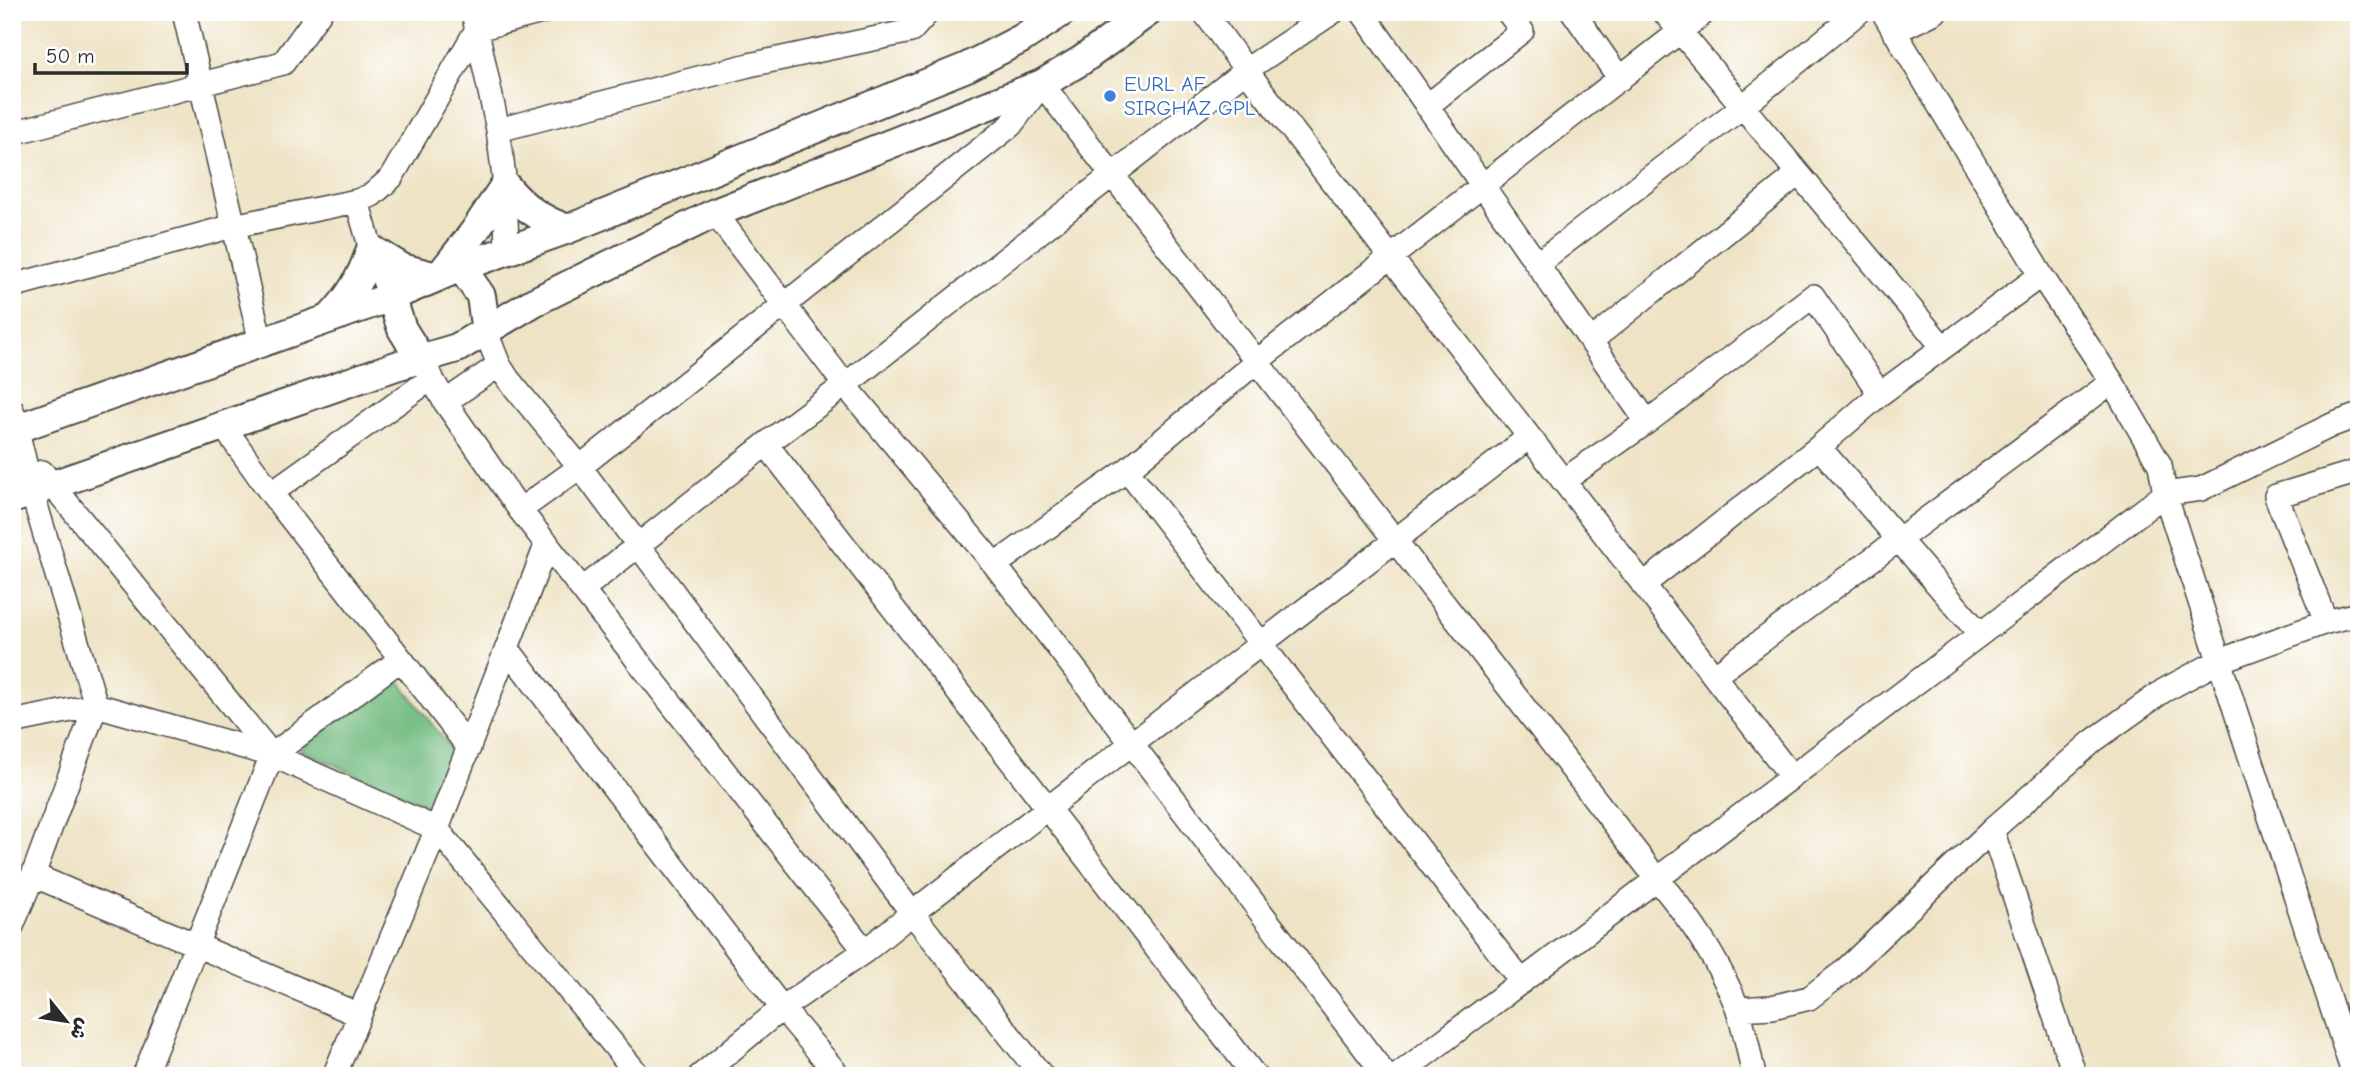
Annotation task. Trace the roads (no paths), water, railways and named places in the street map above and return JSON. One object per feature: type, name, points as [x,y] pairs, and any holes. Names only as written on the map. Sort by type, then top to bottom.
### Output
[{"type":"street","points":[[184,12],[261,343]]},
{"type":"street","points":[[12,132],[283,63],[320,12]]},
{"type":"street","points":[[475,20],[542,12]]},
{"type":"street","points":[[498,130],[749,65],[911,31],[928,12]]},
{"type":"street","points":[[12,926],[96,705],[15,428],[391,297],[446,273],[568,229],[967,67],[1021,39],[1062,12]]},
{"type":"street","points":[[271,493],[426,368],[534,302],[715,213],[1042,84],[1083,60],[1148,12]]},
{"type":"street","points":[[1204,12],[1792,777]]},
{"type":"street","points":[[583,589],[1246,70],[1333,12]]},
{"type":"street","points":[[1362,12],[1647,422]]},
{"type":"street","points":[[1427,106],[1522,31],[1507,12]]},
{"type":"street","points":[[1573,12],[1620,79]]},
{"type":"street","points":[[1664,12],[1942,345]]},
{"type":"street","points":[[995,565],[1127,470],[1256,362],[1705,12]]},
{"type":"street","points":[[1537,264],[1742,107],[1859,12]]},
{"type":"street","points":[[1935,12],[1889,22],[2041,275],[2112,382],[2160,465],[2165,494],[2354,1076]]},
{"type":"street","points":[[475,20],[498,130],[505,185],[507,250]]},
{"type":"street","points":[[12,286],[233,226],[357,201],[372,195],[391,178],[475,20]]},
{"type":"street","points":[[1042,84],[1657,879],[1685,911],[1712,953],[1738,1009],[1754,1076]]},
{"type":"street","points":[[520,510],[580,467],[1011,125],[1042,84]]},
{"type":"street","points":[[1591,341],[1798,174]]},
{"type":"street","points":[[505,185],[532,213],[568,229]]},
{"type":"street","points":[[446,273],[505,185]]},
{"type":"street","points":[[357,201],[371,249],[402,329],[445,402],[520,510],[866,951]]},
{"type":"street","points":[[715,213],[845,384],[995,565],[1386,1076]]},
{"type":"street","points":[[371,249],[402,268],[446,273],[481,296],[486,332],[499,365],[580,467],[912,913],[1042,1076]]},
{"type":"street","points":[[329,318],[348,299],[362,275],[371,249]]},
{"type":"street","points":[[1643,584],[1818,447],[1942,345],[2041,275]]},
{"type":"street","points":[[1563,481],[1647,422],[1813,296],[1880,394]]},
{"type":"street","points":[[445,402],[499,365]]},
{"type":"street","points":[[32,492],[224,427],[426,368]]},
{"type":"street","points":[[1714,676],[2112,382]]},
{"type":"street","points":[[1397,1076],[2165,494],[2202,489],[2332,425],[2359,415]]},
{"type":"street","points":[[224,427],[271,493],[469,748]]},
{"type":"street","points":[[700,1076],[782,1008],[866,951],[1529,437]]},
{"type":"street","points":[[766,444],[1255,1076]]},
{"type":"street","points":[[1818,447],[1980,634]]},
{"type":"street","points":[[1127,470],[1522,982]]},
{"type":"street","points":[[2326,622],[2276,496],[2359,471]]},
{"type":"street","points":[[32,492],[272,755]]},
{"type":"street","points":[[334,1076],[437,829],[547,543]]},
{"type":"street","points":[[1738,1009],[1772,1007],[1809,998],[1842,972],[1992,830],[2093,741],[2163,691],[2219,661],[2326,622],[2359,614]]},
{"type":"street","points":[[508,648],[782,1008],[839,1076]]},
{"type":"street","points":[[144,1076],[272,755],[401,659]]},
{"type":"street","points":[[12,722],[96,705],[272,755],[437,829],[639,1076]]},
{"type":"street","points":[[1992,830],[2074,1076]]},
{"type":"street","points":[[33,875],[359,1015]]},
{"type":"place","name":"EURL AF SIRGHAZ GPL","points":[[1110,96]]}]
